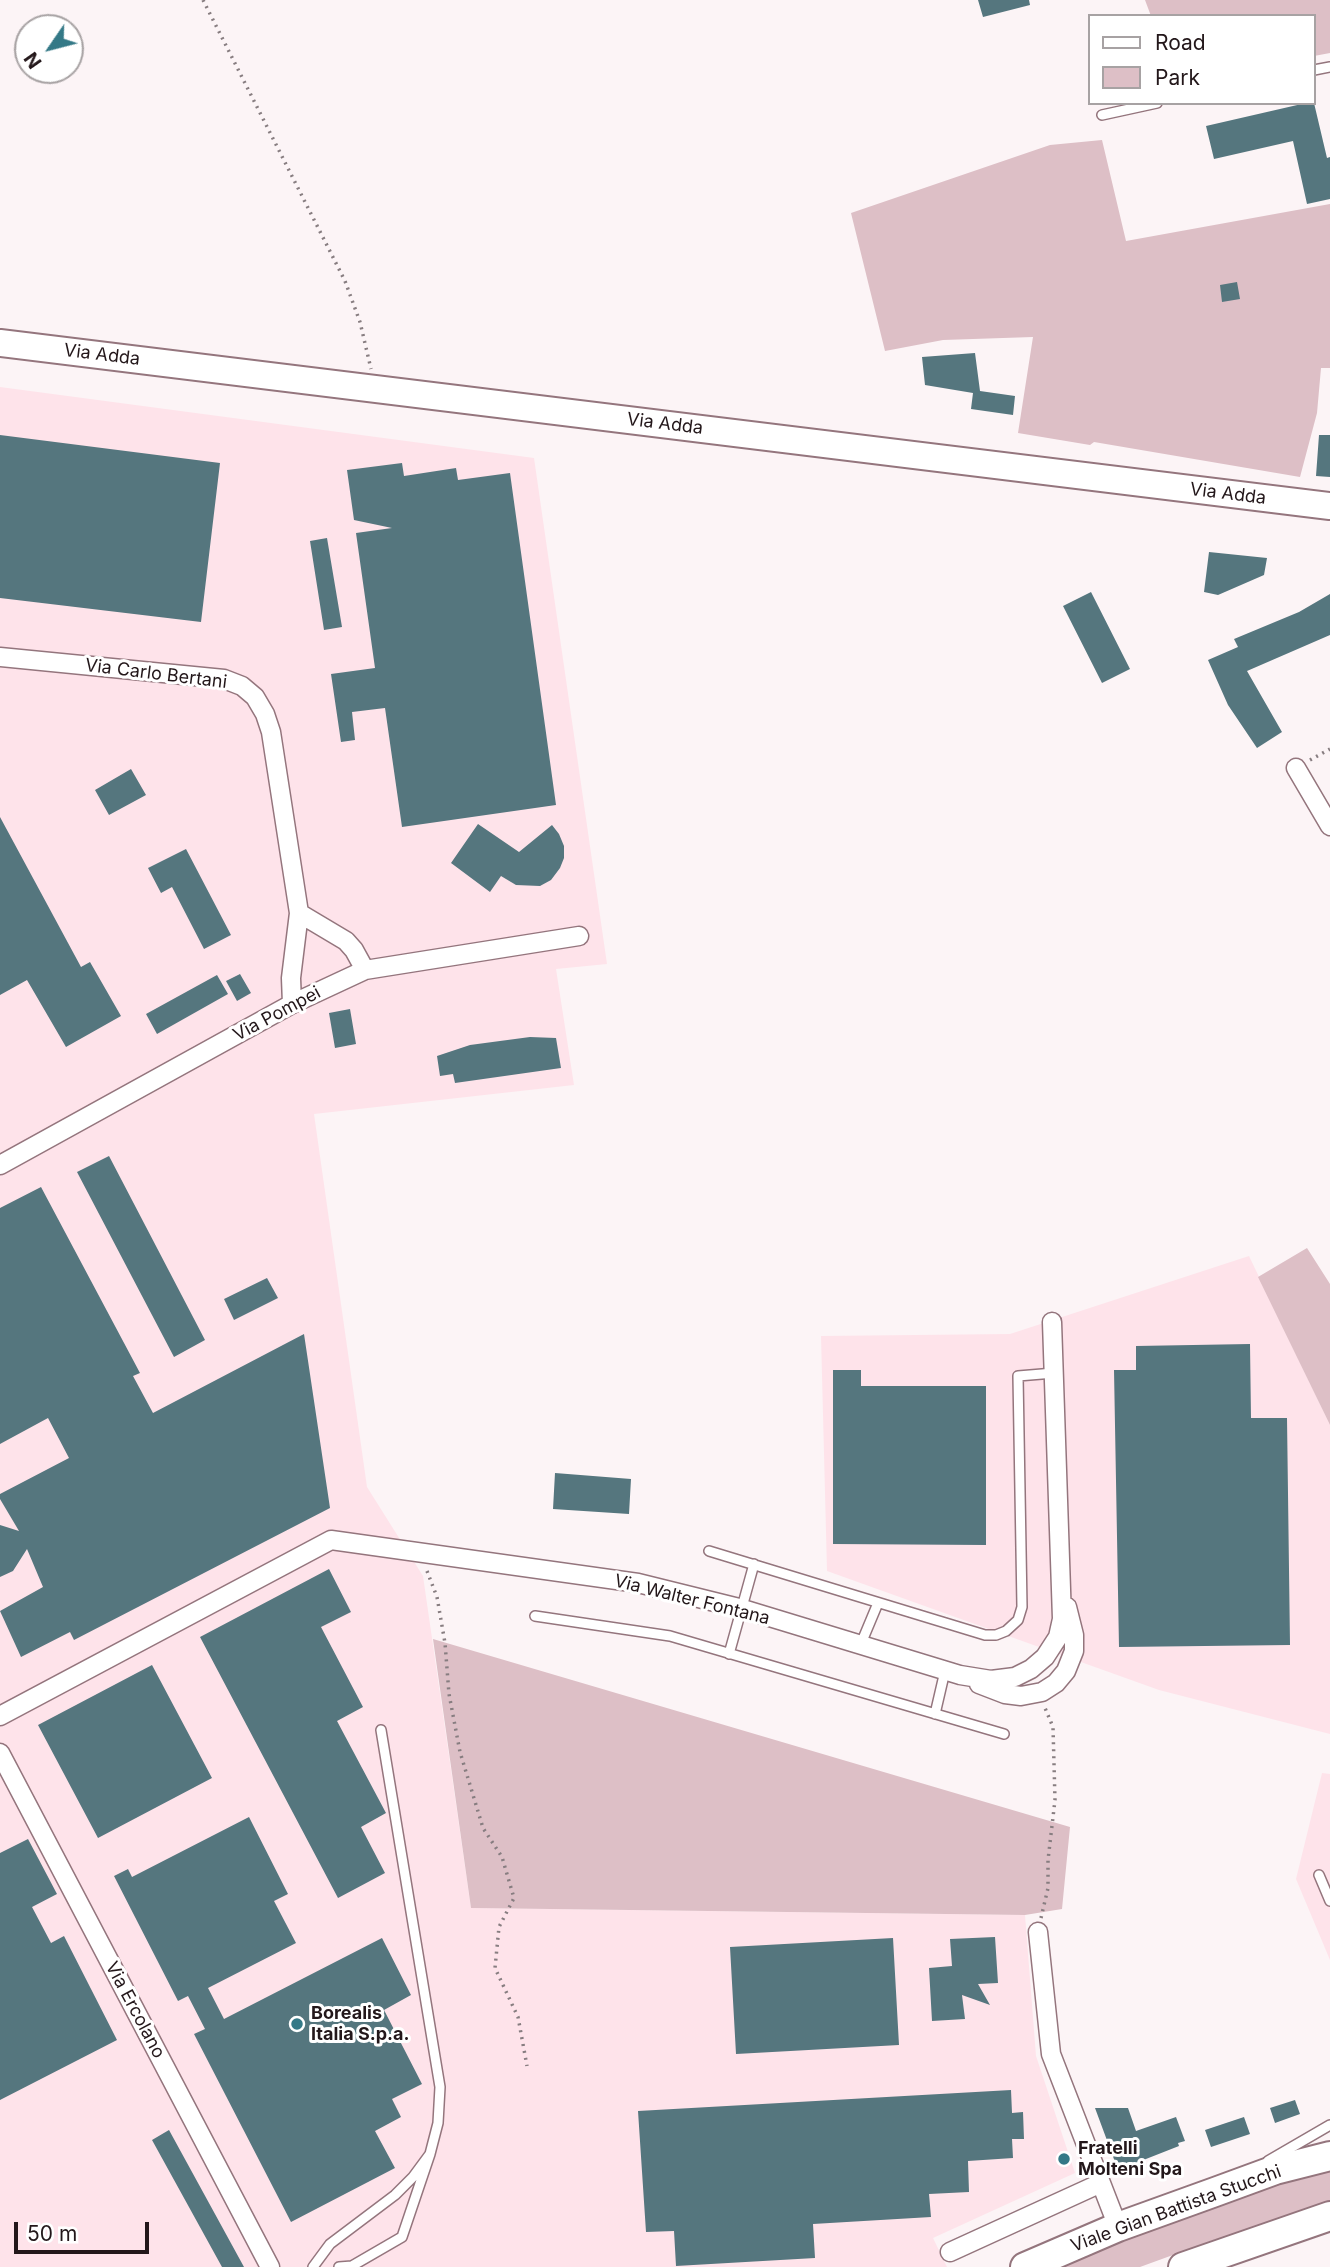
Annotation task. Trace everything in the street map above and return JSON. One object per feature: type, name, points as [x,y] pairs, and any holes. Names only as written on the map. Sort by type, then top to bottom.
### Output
[{"type":"main road","name":"Via Adda","points":[[0,343],[1330,506]]},
{"type":"main road","name":"Viale Gian Battista Stucchi","points":[[1025,2267],[1118,2227],[1275,2170],[1330,2157]]},
{"type":"main road","points":[[1183,2267],[1330,2216]]},
{"type":"street","name":"Via Carlo Bertani","points":[[0,657],[225,679],[242,686],[255,697],[271,732],[299,913],[291,978],[292,1004]]},
{"type":"street","points":[[1296,768],[1330,826]]},
{"type":"street","points":[[299,913],[346,942],[354,950],[365,970]]},
{"type":"street","name":"Via Pompei","points":[[0,1165],[292,1004],[365,970],[579,936]]},
{"type":"street","name":"Via Walter Fontana","points":[[418,1553],[638,1583],[743,1609],[860,1646],[985,1680],[1003,1679],[1026,1672],[1041,1661],[1052,1647],[1060,1631],[1063,1613],[1052,1322]]},
{"type":"street","points":[[0,1716],[331,1540],[418,1553]]},
{"type":"street","name":"Via Walter Fontana","points":[[953,1673],[1005,1694],[1021,1696],[1037,1694],[1047,1689],[1069,1667],[1074,1651],[1074,1635],[1062,1586]]},
{"type":"street","name":"Via Ercolano","points":[[0,1753],[270,2267]]},
{"type":"street","points":[[1038,1932],[1051,2054],[1118,2227]]},
{"type":"street","points":[[950,2252],[1101,2183]]},
{"type":"lane","points":[[1102,115],[1148,105]]},
{"type":"lane","points":[[709,1551],[988,1635],[1004,1633],[1016,1623],[1022,1607],[1018,1376],[1055,1373]]},
{"type":"lane","points":[[729,1654],[754,1564]]},
{"type":"lane","points":[[860,1646],[878,1603]]},
{"type":"lane","points":[[535,1616],[670,1636],[1004,1734]]},
{"type":"lane","points":[[935,1714],[953,1673]]},
{"type":"lane","points":[[339,2267],[352,2266],[402,2236],[438,2123],[440,2087],[381,1730]]},
{"type":"lane","points":[[1319,1875],[1330,1901]]},
{"type":"lane","points":[[1215,2192],[1330,2125]]},
{"type":"lane","points":[[313,2267],[330,2244],[395,2195],[430,2154]]},
{"type":"path","points":[[203,0],[345,281],[360,322],[376,387]]},
{"type":"path","points":[[1296,768],[1330,749]]},
{"type":"path","points":[[418,1553],[437,1597],[445,1643],[449,1694],[460,1752],[483,1828],[502,1857],[514,1898],[499,1927],[495,1968],[519,2017],[527,2066]]},
{"type":"path","points":[[1037,1694],[1053,1727],[1055,1800],[1048,1860],[1048,1888],[1038,1932]]},
{"type":"shaded area","points":[[0,387],[534,458],[607,964],[556,969],[574,1085],[314,1114],[367,1487],[423,1576],[471,1908],[1025,1915],[1036,2056],[1075,2173],[933,2238],[947,2267],[0,2267]]},
{"type":"shaded area","points":[[1249,1256],[1330,1425],[1330,1734],[1159,1690],[827,1571],[821,1336],[1010,1334]]},
{"type":"shaded area","points":[[1322,1773],[1330,1774],[1330,1960],[1296,1879]]},
{"type":"green space","points":[[1145,0],[1330,0],[1330,53],[1316,56],[1316,14],[1150,14]]},
{"type":"green space","points":[[1102,140],[1126,241],[1330,204],[1330,368],[1321,368],[1317,413],[1300,477],[1094,442],[1090,445],[1018,433],[1033,337],[943,340],[885,351],[851,213],[1050,145]]},
{"type":"green space","points":[[1307,1248],[1330,1284],[1330,1425],[1258,1277]]},
{"type":"green space","points":[[433,1639],[1070,1827],[1062,1909],[1025,1915],[471,1908]]},
{"type":"green space","points":[[1330,2167],[1330,2204],[1214,2240],[1140,2267],[1048,2267],[1134,2230]]},
{"type":"building","points":[[978,0],[1029,0],[1030,5],[983,17]]},
{"type":"building","points":[[1297,105],[1314,105],[1327,158],[1330,157],[1330,199],[1307,204],[1293,141],[1214,159],[1206,126]]},
{"type":"building","points":[[1237,282],[1240,299],[1222,302],[1220,285]]},
{"type":"building","points":[[975,353],[980,391],[1015,396],[1013,415],[971,409],[973,393],[925,385],[922,357]]},
{"type":"building","points":[[0,435],[220,463],[201,622],[0,598]]},
{"type":"building","points":[[1319,435],[1330,435],[1330,477],[1316,476]]},
{"type":"building","points":[[402,463],[404,476],[456,468],[458,480],[510,473],[556,805],[402,827],[385,708],[352,712],[355,740],[341,742],[331,674],[375,668],[356,533],[392,528],[354,520],[347,470]]},
{"type":"building","points":[[327,538],[342,627],[324,630],[310,541]]},
{"type":"building","points":[[1209,552],[1267,558],[1264,575],[1218,595],[1204,592]]},
{"type":"building","points":[[1091,592],[1130,669],[1102,683],[1063,606]]},
{"type":"building","points":[[1330,594],[1330,635],[1247,671],[1282,732],[1257,748],[1228,705],[1208,660],[1238,647],[1234,639],[1299,612]]},
{"type":"building","points":[[131,769],[146,795],[109,815],[95,790]]},
{"type":"building","points":[[0,817],[81,967],[90,962],[121,1016],[66,1047],[27,980],[0,995]]},
{"type":"building","points":[[478,824],[519,852],[552,825],[564,846],[564,858],[560,868],[551,880],[540,886],[516,885],[501,876],[490,892],[451,863]]},
{"type":"building","points":[[186,849],[231,935],[204,949],[172,887],[161,893],[148,868]]},
{"type":"building","points":[[240,974],[251,993],[237,1001],[226,981]]},
{"type":"building","points":[[217,975],[228,994],[157,1034],[146,1014]]},
{"type":"building","points":[[350,1009],[356,1044],[335,1048],[329,1013]]},
{"type":"building","points":[[530,1037],[556,1038],[561,1068],[455,1083],[453,1074],[440,1076],[437,1056],[470,1045]]},
{"type":"building","points":[[109,1156],[205,1340],[174,1357],[77,1172]]},
{"type":"building","points":[[41,1187],[140,1373],[133,1376],[153,1413],[304,1334],[330,1508],[74,1640],[70,1632],[21,1657],[0,1611],[43,1587],[27,1549],[13,1571],[0,1577],[0,1525],[19,1531],[0,1499],[0,1494],[69,1458],[48,1418],[0,1444],[0,1208]]},
{"type":"building","points":[[267,1278],[278,1298],[234,1320],[224,1299]]},
{"type":"building","points":[[1250,1344],[1251,1418],[1287,1418],[1290,1645],[1119,1647],[1114,1370],[1136,1370],[1136,1346]]},
{"type":"building","points":[[833,1370],[861,1370],[861,1386],[986,1386],[986,1545],[833,1544]]},
{"type":"building","points":[[555,1473],[631,1479],[629,1514],[553,1509]]},
{"type":"building","points":[[329,1569],[351,1612],[321,1627],[363,1707],[337,1721],[386,1813],[361,1827],[385,1873],[338,1898],[200,1637]]},
{"type":"building","points":[[152,1665],[212,1778],[98,1838],[38,1725]]},
{"type":"building","name":"Borealis Italia S.p.a.","points":[[249,1817],[288,1894],[274,1901],[296,1943],[208,1988],[224,2019],[382,1938],[411,1995],[384,2010],[422,2084],[392,2099],[401,2117],[375,2131],[395,2168],[291,2222],[194,2034],[205,2029],[188,1996],[178,2001],[114,1876],[128,1869],[132,1877]]},
{"type":"building","points":[[28,1839],[57,1894],[32,1907],[51,1943],[64,1936],[117,2040],[0,2100],[0,1853]]},
{"type":"building","points":[[995,1937],[998,1983],[978,1984],[990,2005],[962,1995],[965,2019],[932,2021],[929,1968],[952,1966],[950,1939]]},
{"type":"building","points":[[893,1938],[899,2045],[736,2054],[730,1947]]},
{"type":"building","points":[[1011,2090],[1012,2113],[1023,2112],[1024,2139],[1012,2139],[1013,2158],[968,2161],[969,2192],[929,2194],[931,2217],[813,2224],[815,2258],[676,2266],[674,2231],[646,2232],[638,2111]]},
{"type":"building","points":[[1295,2100],[1300,2114],[1275,2123],[1270,2108]]},
{"type":"building","points":[[1095,2108],[1128,2108],[1136,2131],[1176,2117],[1185,2141],[1178,2143],[1179,2146],[1118,2170]]},
{"type":"building","points":[[1244,2117],[1250,2134],[1211,2147],[1205,2130]]},
{"type":"building","points":[[169,2130],[244,2267],[222,2267],[152,2140]]},
{"type":"place","name":"Borealis Italia S.p.a.","points":[[297,2024]]},
{"type":"place","name":"Fratelli Molteni Spa","points":[[1064,2159]]}]
